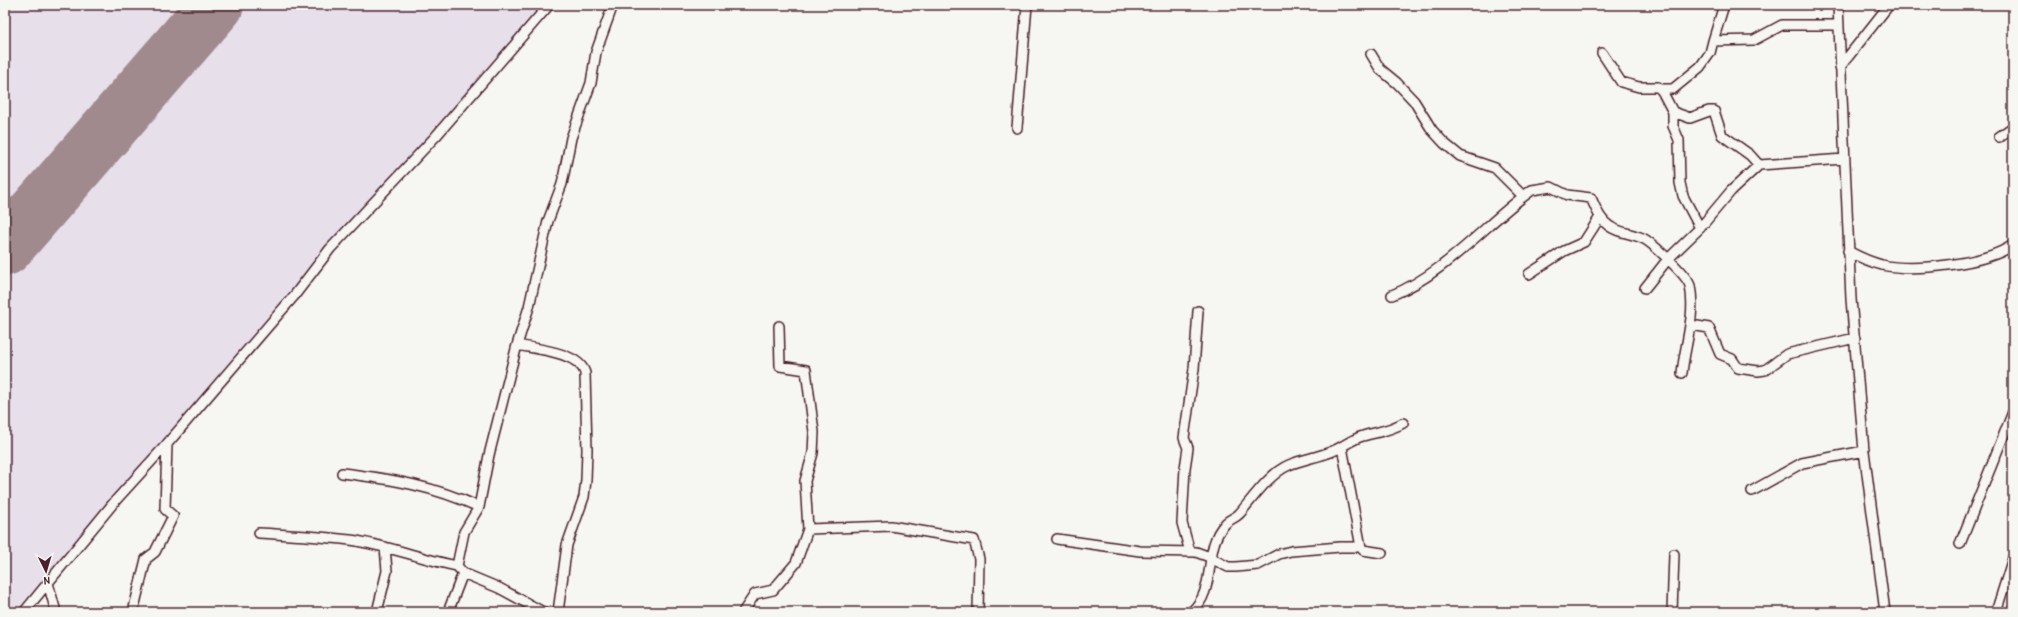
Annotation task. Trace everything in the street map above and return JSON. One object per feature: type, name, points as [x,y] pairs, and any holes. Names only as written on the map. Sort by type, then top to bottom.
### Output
[{"type":"street","points":[[24,612],[116,500],[167,444],[294,296],[330,249],[436,136],[549,5]]},
{"type":"street","points":[[448,612],[460,570],[464,532],[479,507],[489,455],[517,345],[529,307],[548,221],[562,184],[571,138],[591,83],[596,52],[613,5]]},
{"type":"street","points":[[1017,128],[1027,5]]},
{"type":"street","points":[[1602,53],[1621,82],[1629,86],[1660,89],[1673,88],[1700,67],[1710,53],[1724,5]]},
{"type":"street","points":[[1838,5],[1848,251],[1864,451],[1885,612]]},
{"type":"street","points":[[1840,66],[1889,5]]},
{"type":"street","points":[[1713,41],[1754,40],[1782,26],[1839,25]]},
{"type":"street","points":[[1371,54],[1380,69],[1398,83],[1414,101],[1432,130],[1444,144],[1460,156],[1500,171],[1523,196]]},
{"type":"street","points":[[1660,89],[1673,112],[1673,126],[1679,140],[1680,182],[1683,196],[1700,228]]},
{"type":"street","points":[[1673,112],[1690,118],[1709,111],[1714,111],[1722,135],[1750,155],[1759,165]]},
{"type":"street","points":[[1999,137],[2013,127]]},
{"type":"street","points":[[1645,288],[1668,259],[1700,228],[1731,191],[1759,165],[1844,159]]},
{"type":"street","points":[[1392,295],[1414,285],[1442,265],[1523,196],[1532,190],[1551,186],[1567,195],[1591,198],[1600,217],[1609,226],[1645,240],[1668,259],[1689,282],[1691,325],[1682,373]]},
{"type":"street","points":[[1529,274],[1564,251],[1584,242],[1600,217]]},
{"type":"street","points":[[1848,251],[1873,263],[1898,267],[1958,263],[1981,259],[1996,255],[2013,245]]},
{"type":"street","points":[[1190,552],[1182,523],[1184,468],[1188,448],[1184,438],[1194,369],[1198,311]]},
{"type":"street","points":[[1691,325],[1709,328],[1720,354],[1732,359],[1738,368],[1753,372],[1765,370],[1787,354],[1855,338]]},
{"type":"street","points":[[743,612],[755,594],[773,590],[796,563],[808,528],[805,481],[813,453],[814,432],[806,370],[780,366],[778,335],[779,326]]},
{"type":"street","points":[[517,345],[563,354],[581,365],[585,373],[587,450],[584,497],[567,545],[558,612]]},
{"type":"street","points":[[1960,544],[2013,412]]},
{"type":"street","points":[[1191,612],[1204,597],[1206,583],[1211,570],[1213,547],[1225,523],[1239,514],[1276,474],[1289,465],[1342,447],[1362,436],[1384,432],[1403,423]]},
{"type":"street","points":[[132,612],[146,559],[155,552],[173,516],[165,509],[164,499],[167,444]]},
{"type":"street","points":[[1342,447],[1361,547]]},
{"type":"street","points":[[1752,491],[1802,463],[1864,451]]},
{"type":"street","points":[[342,473],[406,483],[441,491],[479,507]]},
{"type":"street","points":[[808,528],[891,526],[974,540],[979,559],[978,612]]},
{"type":"street","points":[[259,533],[351,540],[385,547],[460,570],[499,588],[543,612]]},
{"type":"street","points":[[1057,539],[1140,551],[1190,552],[1204,554],[1228,567],[1258,565],[1279,554],[1291,551],[1361,547],[1363,550],[1382,553]]},
{"type":"street","points":[[377,612],[387,571],[385,547]]},
{"type":"street","points":[[1672,612],[1674,554]]},
{"type":"street","points":[[1996,612],[2013,558]]},
{"type":"street","points":[[48,583],[56,612]]},
{"type":"shaded area","points":[[5,5],[543,5],[417,152],[69,548],[16,612],[5,612]]},
{"type":"runway","points":[[5,248],[216,5]]}]
